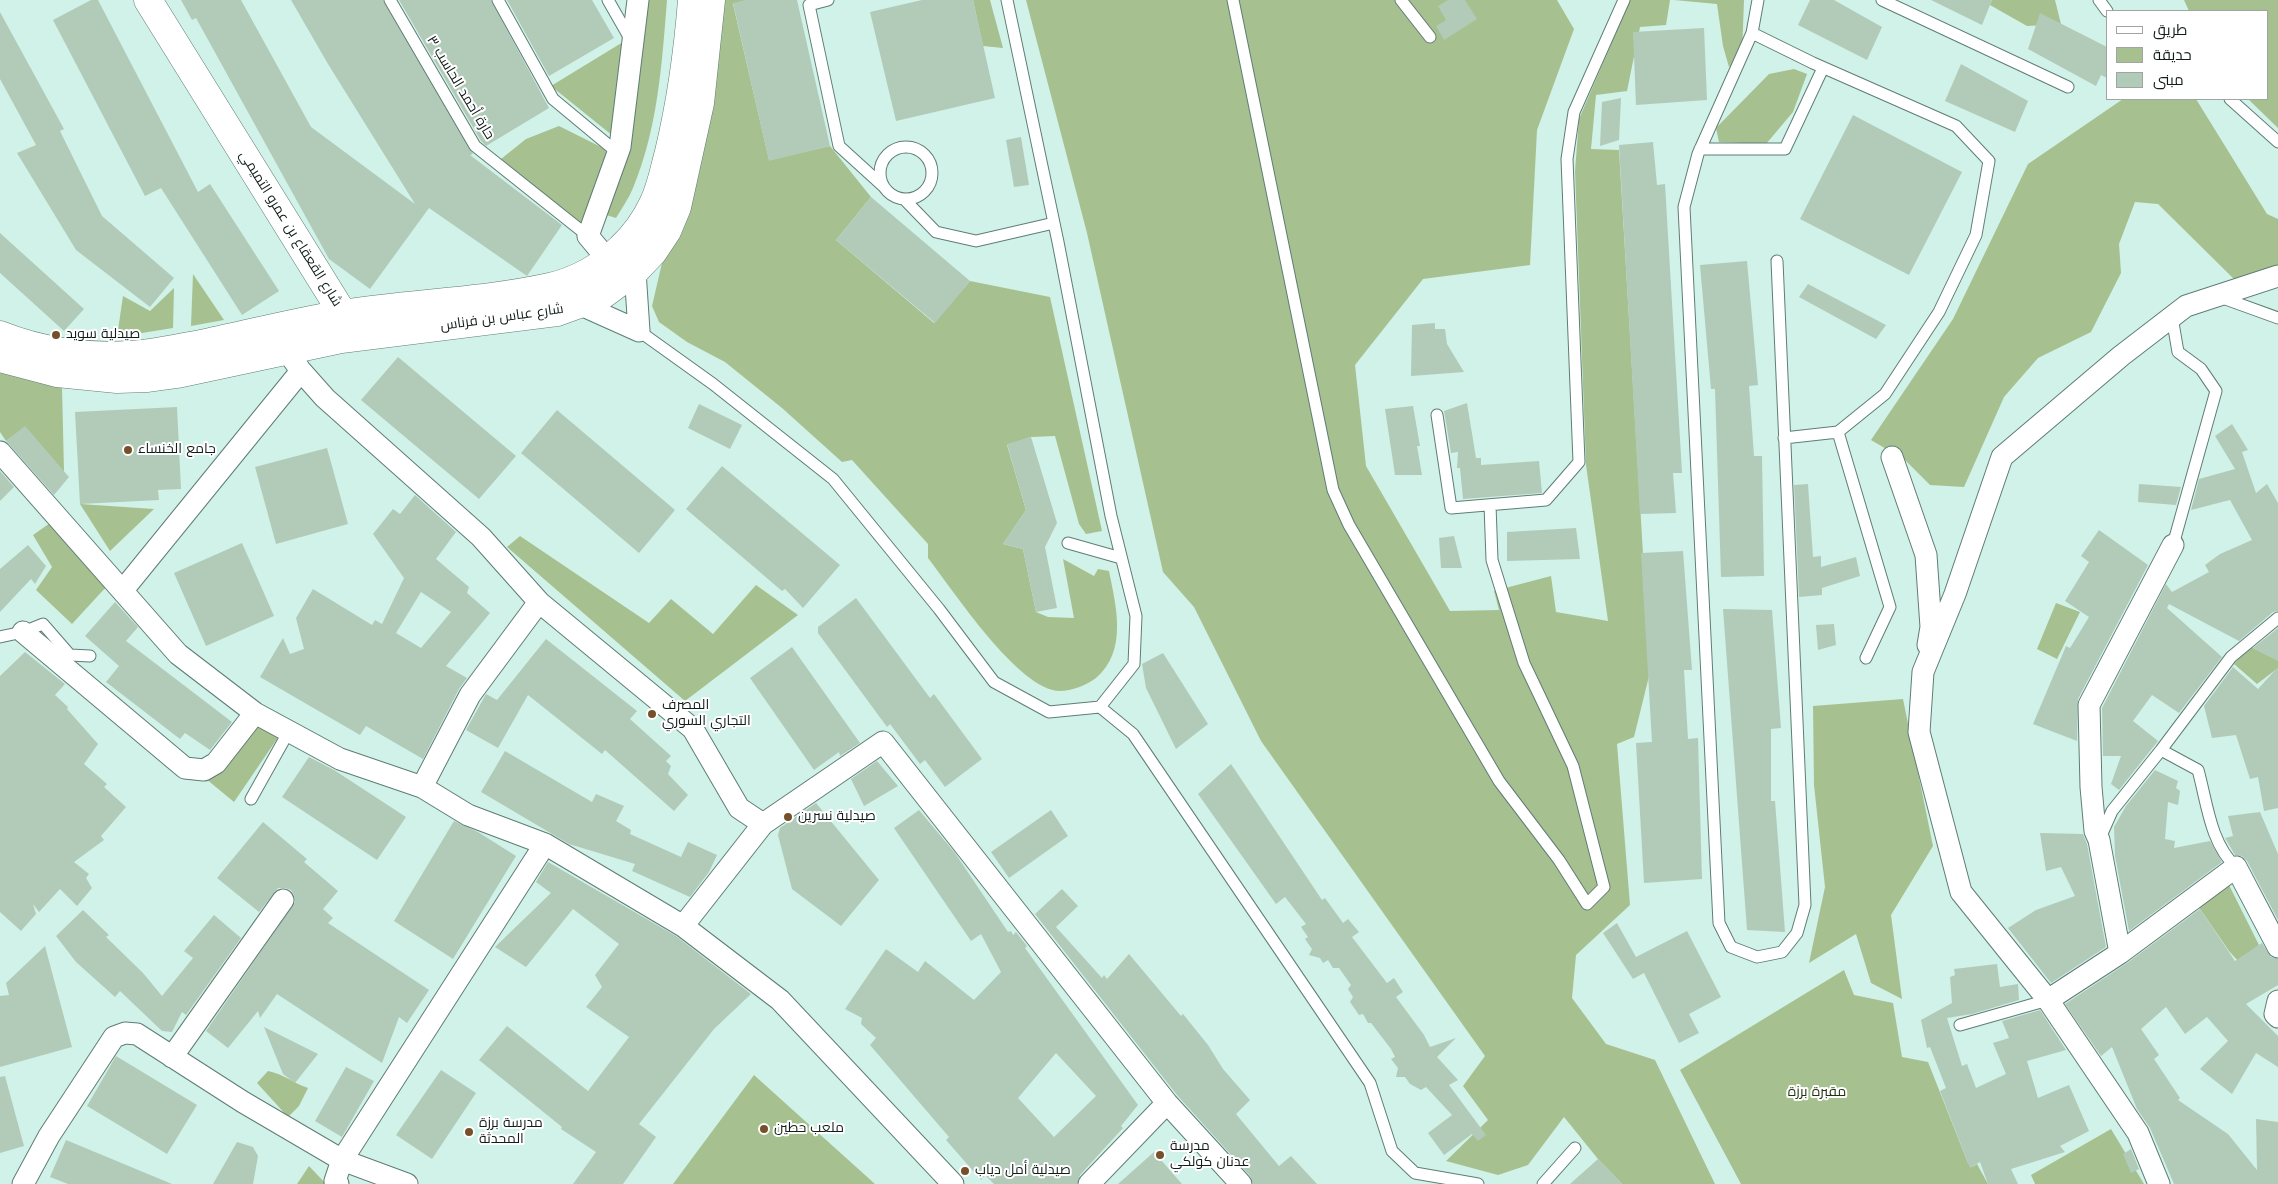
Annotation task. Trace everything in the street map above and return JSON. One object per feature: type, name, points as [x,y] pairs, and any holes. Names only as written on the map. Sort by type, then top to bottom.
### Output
[{"type":"main road","name":"شارع القعقاع بن عمرو التميمي","points":[[0,335],[53,350],[78,354],[129,355],[342,327],[148,0]]},
{"type":"main road","name":"شارع عباس بن فرناس","points":[[342,327],[566,283],[614,255],[640,226],[653,204],[662,180],[674,131],[683,80],[692,0]]},
{"type":"main road","name":"شارع عباس بن فرناس","points":[[342,327],[557,312],[581,305],[601,296],[635,271],[667,231],[677,207],[700,104],[711,0]]},
{"type":"main road","points":[[0,358],[57,373],[118,379],[178,374],[294,361],[342,327]]},
{"type":"street","points":[[566,283],[581,305],[639,331],[635,271],[628,259],[614,255],[588,236],[618,153],[638,0]]},
{"type":"street","points":[[1923,672],[1955,594],[2002,457],[2121,356],[2186,306],[2278,276]]},
{"type":"street","points":[[123,590],[294,361],[325,398],[481,538],[539,602],[693,729],[739,808],[763,824]]},
{"type":"street","points":[[0,452],[178,654],[255,713],[340,759],[422,787],[468,815],[545,844],[683,926],[780,1000],[953,1184]]},
{"type":"street","points":[[1892,457],[1926,554],[1931,627],[1923,672],[1919,732],[1961,892],[2048,1000],[2138,1133],[2159,1184]]},
{"type":"street","points":[[2120,952],[2099,840],[2095,831],[2091,787],[2089,705],[2173,545]]},
{"type":"street","points":[[422,787],[470,695],[539,602]]},
{"type":"street","points":[[23,632],[185,768],[204,770],[216,763],[255,713]]},
{"type":"street","points":[[683,926],[763,824],[883,742],[1167,1103],[1241,1184]]},
{"type":"street","points":[[338,1184],[335,1181],[342,1160],[545,844]]},
{"type":"street","points":[[2048,1000],[2120,952],[2236,867],[2278,947]]},
{"type":"street","points":[[172,1057],[283,900]]},
{"type":"street","points":[[2278,1001],[2275,1014],[2278,1016]]},
{"type":"street","points":[[23,1184],[49,1136],[114,1036],[137,1034],[243,1102],[342,1160],[407,1184]]},
{"type":"street","points":[[1089,1184],[1167,1103]]},
{"type":"lane","name":"حارة أحمد الحاسب ٣","points":[[390,0],[475,146],[588,236]]},
{"type":"lane","points":[[498,0],[553,99],[618,153]]},
{"type":"lane","points":[[608,0],[633,45]]},
{"type":"lane","points":[[828,0],[808,5],[839,146],[889,193],[904,199],[936,232],[976,241],[1054,222]]},
{"type":"lane","points":[[639,331],[713,384],[833,479],[940,609],[994,682],[1049,712],[1100,706],[1134,664],[1136,616],[1111,516],[1054,222],[1007,0]]},
{"type":"lane","points":[[1233,0],[1333,490],[1349,525],[1499,781],[1559,860],[1587,904],[1604,887],[1573,766],[1524,662],[1492,560],[1490,505]]},
{"type":"lane","points":[[1401,0],[1430,36]]},
{"type":"lane","points":[[1437,415],[1451,508],[1546,500],[1579,462],[1567,159],[1574,112],[1624,0]]},
{"type":"lane","points":[[1758,0],[1752,33],[1700,149],[1684,207],[1719,923],[1730,947],[1757,957],[1782,952],[1797,933],[1806,905],[1777,261]]},
{"type":"lane","points":[[1882,0],[2068,86]]},
{"type":"lane","points":[[1752,33],[1823,68],[1956,126],[1989,161],[1976,235],[1939,312],[1885,394],[1838,432],[1784,438]]},
{"type":"lane","points":[[1700,149],[1785,149],[1823,68]]},
{"type":"lane","points":[[2231,100],[2278,142]]},
{"type":"lane","points":[[883,186],[880,170],[888,154],[903,147],[919,151],[930,164],[931,181],[921,195],[904,199]]},
{"type":"lane","points":[[2216,296],[2278,318]]},
{"type":"lane","points":[[2172,317],[2178,352],[2201,369],[2216,391],[2173,545]]},
{"type":"lane","points":[[1838,432],[1890,607],[1866,658]]},
{"type":"lane","points":[[1068,543],[1121,558]]},
{"type":"lane","points":[[2099,840],[2112,811],[2231,657],[2278,618]]},
{"type":"lane","points":[[0,637],[23,632],[43,624],[70,656],[90,656]]},
{"type":"lane","points":[[1100,706],[1133,734],[1370,1083],[1392,1151],[1415,1173],[1478,1184]]},
{"type":"lane","points":[[251,799],[290,731]]},
{"type":"lane","points":[[2161,750],[2198,770],[2217,843],[2227,859],[2236,867]]},
{"type":"lane","points":[[1960,1025],[2048,1000]]},
{"type":"lane","points":[[1543,1184],[1575,1148]]},
{"type":"green space","points":[[645,0],[667,0],[658,95],[641,165],[631,192],[616,218],[603,214],[629,149],[639,80]]},
{"type":"green space","points":[[724,0],[746,0],[733,4],[769,160],[830,146],[871,197],[836,240],[934,323],[970,281],[1050,297],[1102,531],[1086,534],[1079,524],[1055,436],[1031,437],[1007,445],[1026,510],[1003,544],[1023,549],[1036,612],[1048,617],[1074,618],[1063,559],[1094,576],[1098,569],[1109,571],[1116,613],[1116,642],[1113,655],[1106,667],[1096,678],[1088,683],[1074,689],[1060,691],[1044,687],[1026,675],[988,636],[953,592],[928,558],[928,544],[852,460],[842,462],[782,408],[725,362],[687,342],[659,322],[652,306],[662,263],[686,210]]},
{"type":"green space","points":[[973,0],[990,0],[1003,48],[983,46]]},
{"type":"green space","points":[[1026,0],[1557,0],[1574,29],[1537,130],[1530,265],[1423,279],[1355,365],[1366,466],[1450,611],[1499,610],[1494,591],[1551,576],[1556,612],[1608,621],[1586,465],[1575,171],[1579,119],[1630,0],[1670,0],[1666,25],[1640,27],[1627,91],[1596,95],[1591,149],[1619,150],[1650,672],[1634,737],[1617,744],[1630,905],[1576,955],[1572,998],[1606,1044],[1655,1060],[1715,1184],[1622,1184],[1598,1159],[1564,1117],[1528,1165],[1498,1175],[1446,1161],[1488,1120],[1463,1086],[1485,1056],[1261,741],[1194,607],[1163,572],[1087,233]]},
{"type":"green space","points":[[1674,0],[1744,0],[1742,54],[1729,67],[1723,46],[1717,4]]},
{"type":"green space","points":[[1992,0],[2055,0],[2061,24],[2027,26],[1990,5]]},
{"type":"green space","points":[[2184,0],[2278,0],[2278,128],[2249,100],[2268,100],[2268,10],[2189,10]]},
{"type":"green space","points":[[623,42],[618,140],[551,86]]},
{"type":"green space","points":[[1794,69],[1807,74],[1793,112],[1766,144],[1719,142],[1716,128],[1769,74]]},
{"type":"green space","points":[[2122,100],[2197,100],[2267,214],[2278,219],[2278,267],[2238,283],[2158,204],[2135,202],[2119,244],[2121,273],[2091,332],[2038,358],[2004,397],[1964,487],[1930,485],[1905,460],[1871,440],[1953,319],[2028,164]]},
{"type":"green space","points":[[559,126],[605,149],[610,167],[583,225],[501,159],[526,139]]},
{"type":"green space","points":[[193,274],[224,320],[191,326]]},
{"type":"green space","points":[[174,288],[173,328],[117,337],[123,296],[150,311]]},
{"type":"green space","points":[[0,369],[62,387],[64,472],[25,427],[6,441],[0,432]]},
{"type":"green space","points":[[80,504],[154,509],[110,551]]},
{"type":"green space","points":[[53,521],[107,586],[72,624],[36,590],[52,567],[33,535]]},
{"type":"green space","points":[[520,536],[649,623],[671,599],[713,634],[756,585],[798,615],[685,701],[507,547]]},
{"type":"green space","points":[[2056,603],[2080,612],[2057,659],[2037,649]]},
{"type":"green space","points":[[2249,646],[2275,659],[2278,658],[2278,668],[2257,684],[2234,664]]},
{"type":"green space","points":[[1903,699],[1933,846],[1891,915],[1902,999],[1871,983],[1856,934],[1809,963],[1825,887],[1814,785],[1813,706]]},
{"type":"green space","points":[[249,715],[279,736],[234,802],[205,778]]},
{"type":"green space","points":[[2229,885],[2259,945],[2238,961],[2198,906]]},
{"type":"green space","name":"مقبرة برزة","points":[[1844,970],[1854,995],[1893,1003],[1902,1057],[1928,1062],[1968,1163],[1972,1167],[1977,1164],[1988,1184],[1741,1184],[1680,1070]]},
{"type":"green space","points":[[268,1071],[279,1074],[308,1088],[299,1106],[288,1117],[257,1083]]},
{"type":"green space","name":"ملعب حطين","points":[[754,1075],[875,1184],[673,1184]]},
{"type":"green space","points":[[2111,1129],[2144,1184],[2035,1184],[2031,1175]]},
{"type":"green space","points":[[309,1166],[326,1184],[297,1184]]},
{"type":"building","points":[[91,0],[98,0],[198,192],[210,184],[279,291],[242,315],[161,188],[145,196],[53,20]]},
{"type":"building","points":[[181,0],[241,0],[311,127],[415,204],[328,64],[291,0],[383,0],[473,154],[470,155],[562,225],[527,276],[429,208],[370,289],[329,259],[196,18],[192,20]]},
{"type":"building","points":[[399,0],[491,0],[549,108],[486,146],[481,141]]},
{"type":"building","points":[[507,0],[592,0],[614,38],[549,76]]},
{"type":"building","points":[[746,0],[797,0],[830,146],[769,161],[733,3]]},
{"type":"building","points":[[922,0],[973,0],[995,98],[896,121],[870,12]]},
{"type":"building","points":[[1448,0],[1465,0],[1477,19],[1444,40],[1436,26],[1446,20],[1438,6]]},
{"type":"building","points":[[1810,0],[1834,0],[1882,27],[1867,60],[1798,25]]},
{"type":"building","points":[[1931,0],[1992,0],[1982,25]]},
{"type":"building","points":[[0,12],[64,129],[60,131],[102,216],[174,278],[150,307],[76,250],[17,153],[36,145],[0,79]]},
{"type":"building","points":[[2040,13],[2106,46],[2106,78],[2101,75],[2096,86],[2028,49]]},
{"type":"building","points":[[1704,28],[1707,100],[1636,105],[1633,32]]},
{"type":"building","points":[[1961,64],[2028,101],[2015,132],[1945,101]]},
{"type":"building","points":[[1621,98],[1619,140],[1600,146],[1602,102]]},
{"type":"building","points":[[1853,115],[1962,172],[1909,275],[1800,219]]},
{"type":"building","points":[[1021,137],[1029,185],[1014,187],[1006,140]]},
{"type":"building","points":[[1653,142],[1657,185],[1665,184],[1682,473],[1673,473],[1676,513],[1640,514],[1619,145]]},
{"type":"building","points":[[871,197],[970,281],[935,323],[836,240]]},
{"type":"building","points":[[0,233],[84,309],[64,331],[0,273]]},
{"type":"building","points":[[1747,261],[1758,385],[1749,386],[1754,456],[1762,456],[1764,576],[1721,577],[1715,389],[1711,389],[1700,265]]},
{"type":"building","points":[[1808,284],[1886,325],[1876,339],[1799,297]]},
{"type":"building","points":[[1435,323],[1435,329],[1445,329],[1447,344],[1464,372],[1411,376],[1412,325]]},
{"type":"building","points":[[398,357],[516,456],[479,499],[361,400]]},
{"type":"building","points":[[1467,403],[1476,458],[1481,458],[1481,465],[1539,461],[1542,493],[1463,499],[1460,468],[1457,468],[1458,452],[1451,453],[1444,411]]},
{"type":"building","points":[[699,404],[742,425],[730,449],[688,428]]},
{"type":"building","points":[[1413,406],[1420,446],[1417,446],[1422,475],[1395,475],[1385,409]]},
{"type":"building","name":"جامع الخنساء","points":[[177,407],[181,489],[158,490],[159,500],[80,504],[75,412]]},
{"type":"building","points":[[557,410],[675,510],[639,553],[521,453]]},
{"type":"building","points":[[2232,424],[2248,450],[2242,452],[2256,493],[2267,484],[2278,503],[2278,611],[2273,612],[2239,641],[2169,604],[2167,608],[2222,657],[2179,713],[2152,695],[2133,721],[2158,741],[2119,790],[2111,784],[2121,756],[2103,756],[2102,708],[2166,584],[2172,592],[2209,572],[2205,565],[2220,554],[2252,540],[2230,500],[2191,510],[2199,479],[2235,469],[2215,436]]},
{"type":"building","points":[[25,426],[69,477],[54,495],[6,441]]},
{"type":"building","points":[[1031,437],[1057,523],[1045,547],[1057,608],[1036,612],[1023,549],[1003,544],[1026,510],[1007,444]]},
{"type":"building","points":[[327,448],[348,524],[276,544],[255,467]]},
{"type":"building","points":[[722,466],[840,565],[803,608],[785,589],[782,591],[686,509]]},
{"type":"building","points":[[0,471],[14,487],[0,501]]},
{"type":"building","points":[[1808,484],[1813,557],[1821,556],[1821,567],[1856,557],[1860,576],[1822,588],[1822,595],[1799,597],[1794,485]]},
{"type":"building","points":[[2139,484],[2181,487],[2176,505],[2138,502]]},
{"type":"building","points":[[415,495],[456,532],[436,559],[469,587],[467,593],[490,613],[446,666],[467,678],[459,689],[423,759],[366,726],[360,735],[260,677],[283,638],[290,654],[304,649],[296,618],[313,589],[372,625],[375,620],[382,624],[404,578],[373,534],[393,509],[400,514]],"holes":[[[421,592],[451,612],[421,648],[396,633]]]},
{"type":"building","points":[[1576,528],[1580,559],[1507,561],[1507,532]]},
{"type":"building","points":[[2099,530],[2148,565],[2078,699],[2077,741],[2033,724],[2066,646],[2070,648],[2089,617],[2065,601],[2089,562],[2081,556]]},
{"type":"building","points":[[1454,536],[1462,568],[1441,568],[1439,538]]},
{"type":"building","points":[[242,543],[274,616],[206,646],[174,573]]},
{"type":"building","points":[[28,545],[46,566],[35,584],[31,579],[0,612],[0,569]]},
{"type":"building","points":[[1683,551],[1692,670],[1684,670],[1688,739],[1698,738],[1702,879],[1644,883],[1636,743],[1652,742],[1641,553]]},
{"type":"building","points":[[856,598],[930,698],[934,694],[982,759],[945,787],[925,760],[920,764],[890,724],[887,727],[818,633],[818,627]]},
{"type":"building","points":[[115,602],[138,627],[126,641],[232,722],[210,750],[185,733],[180,739],[106,682],[119,666],[85,636]]},
{"type":"building","points":[[1723,609],[1772,610],[1781,728],[1771,729],[1771,801],[1775,801],[1785,932],[1747,930]]},
{"type":"building","points":[[1834,624],[1836,645],[1818,650],[1816,625]]},
{"type":"building","points":[[2278,628],[2278,661],[2253,648]]},
{"type":"building","points":[[546,639],[637,711],[630,719],[671,756],[666,761],[671,766],[668,774],[688,795],[674,811],[605,750],[602,754],[528,695],[498,748],[466,730],[486,694],[497,700]]},
{"type":"building","points":[[792,647],[860,743],[840,756],[839,752],[814,770],[750,678]]},
{"type":"building","points":[[25,652],[65,684],[55,695],[68,707],[67,709],[98,744],[84,764],[107,784],[104,787],[126,807],[101,836],[104,840],[74,862],[89,874],[86,878],[92,888],[77,906],[60,889],[39,912],[33,904],[36,914],[21,931],[0,912],[0,676]]},
{"type":"building","points":[[1163,653],[1208,724],[1176,749],[1146,688],[1142,664]]},
{"type":"building","points":[[2233,667],[2258,689],[2278,667],[2278,808],[2264,811],[2258,777],[2250,779],[2236,735],[2212,738],[2204,706]]},
{"type":"building","points":[[505,751],[592,802],[596,794],[624,806],[616,821],[631,830],[630,834],[681,857],[688,842],[717,855],[709,872],[690,897],[632,871],[635,864],[569,844],[481,792]]},
{"type":"building","points":[[309,757],[334,770],[406,817],[377,860],[282,797]]},
{"type":"building","points":[[877,761],[898,786],[864,806],[851,779]]},
{"type":"building","points":[[1231,764],[1322,900],[1325,898],[1343,923],[1348,919],[1359,932],[1352,937],[1387,983],[1394,978],[1403,992],[1396,997],[1424,1035],[1430,1047],[1456,1038],[1437,1057],[1458,1080],[1449,1085],[1486,1135],[1478,1141],[1472,1134],[1444,1155],[1428,1133],[1452,1115],[1426,1087],[1421,1090],[1410,1084],[1405,1077],[1396,1077],[1398,1068],[1391,1059],[1395,1057],[1391,1049],[1371,1023],[1368,1023],[1363,1014],[1359,1015],[1350,1002],[1353,997],[1348,989],[1351,985],[1339,968],[1333,968],[1328,960],[1323,963],[1320,958],[1309,955],[1312,949],[1305,939],[1308,937],[1301,927],[1306,924],[1285,897],[1276,904],[1198,794]]},
{"type":"building","points":[[2155,770],[2178,781],[2176,788],[2180,791],[2178,805],[2168,802],[2165,839],[2175,841],[2174,848],[2210,841],[2222,862],[2129,931],[2115,856],[2114,827],[2126,806]]},
{"type":"building","points":[[816,803],[879,880],[841,926],[792,889],[778,835],[780,828]]},
{"type":"building","points":[[919,810],[955,853],[1008,932],[1011,931],[1013,935],[1016,932],[1027,946],[1025,948],[1138,1105],[1121,1126],[1123,1128],[1080,1175],[1077,1184],[994,1184],[985,1175],[981,1180],[946,1140],[949,1137],[870,1045],[876,1038],[861,1024],[862,1018],[845,1009],[886,949],[918,972],[925,961],[974,1000],[1001,972],[981,934],[971,941],[894,828]],"holes":[[[1056,1053],[1096,1096],[1054,1137],[1018,1098]]]},
{"type":"building","points":[[1051,810],[1068,836],[1009,878],[991,852]]},
{"type":"building","points":[[2260,812],[2278,854],[2278,920],[2247,861],[2242,856],[2235,855],[2225,838],[2233,836],[2228,816]]},
{"type":"building","points":[[454,821],[478,832],[516,856],[453,959],[394,921]]},
{"type":"building","points":[[263,822],[307,859],[304,862],[338,891],[323,909],[333,918],[328,923],[429,990],[407,1023],[399,1017],[382,1063],[277,994],[260,1018],[258,1011],[228,1048],[206,1031],[295,902],[291,890],[278,888],[259,912],[217,878]]},
{"type":"building","points":[[2040,833],[2083,834],[2087,844],[2106,947],[2051,983],[2008,928],[2036,910],[2075,896],[2061,867],[2046,871]]},
{"type":"building","points":[[548,862],[676,936],[751,994],[714,1029],[639,1124],[656,1137],[623,1184],[573,1184],[596,1152],[561,1129],[562,1127],[479,1060],[507,1026],[588,1091],[629,1037],[586,1007],[602,987],[595,975],[619,944],[573,909],[526,967],[495,947],[551,893],[536,882]]},
{"type":"building","points":[[1062,889],[1078,906],[1056,927],[1102,978],[1104,975],[1107,979],[1129,954],[1181,1016],[1183,1014],[1208,1045],[1223,1069],[1250,1100],[1236,1114],[1279,1166],[1291,1156],[1317,1184],[1253,1184],[1250,1176],[1177,1095],[1035,914]]},
{"type":"building","points":[[2200,909],[2235,961],[2262,943],[2271,957],[2278,959],[2278,985],[2246,1004],[2278,1036],[2278,1067],[2256,1053],[2232,1094],[2200,1069],[2228,1041],[2207,1017],[2185,1034],[2166,1007],[2141,1029],[2159,1055],[2154,1059],[2180,1098],[2178,1100],[2228,1134],[2257,1170],[2256,1119],[2278,1122],[2278,1184],[2174,1184],[2150,1128],[2137,1109],[2112,1047],[2101,1056],[2065,1004],[2127,963]]},
{"type":"building","points":[[83,910],[109,935],[106,937],[143,973],[162,996],[193,958],[184,951],[214,915],[241,938],[186,1015],[182,1012],[172,1032],[162,1031],[120,991],[115,997],[76,962],[56,936]]},
{"type":"building","points":[[1617,923],[1636,957],[1687,931],[1721,997],[1689,1014],[1699,1033],[1679,1043],[1644,973],[1633,979],[1603,933]]},
{"type":"building","points":[[45,946],[72,1047],[0,1067],[0,996],[9,995],[6,983]]},
{"type":"building","points":[[1997,964],[2000,987],[2018,984],[2019,1000],[1972,1014],[1947,1018],[1962,1066],[1967,1064],[1976,1088],[2006,1074],[1993,1043],[2009,1038],[2002,1021],[2040,1010],[2066,1050],[2027,1061],[2038,1098],[2069,1085],[2089,1131],[2060,1146],[2065,1152],[2011,1169],[2018,1184],[1988,1184],[1980,1162],[1970,1168],[1940,1091],[1946,1088],[1930,1047],[1927,1048],[1921,1020],[1952,1003],[1950,977],[1955,975],[1954,969]]},
{"type":"building","points":[[264,1027],[318,1054],[295,1083],[283,1074]]},
{"type":"building","points":[[116,1056],[197,1105],[167,1154],[87,1106]]},
{"type":"building","points":[[346,1067],[374,1081],[342,1137],[315,1121]]},
{"type":"building","points":[[441,1070],[476,1093],[432,1159],[396,1135]]},
{"type":"building","points":[[5,1076],[24,1146],[0,1153],[0,1077]]},
{"type":"building","points":[[66,1140],[172,1184],[68,1184],[50,1177]]},
{"type":"building","points":[[237,1142],[253,1147],[258,1156],[253,1184],[213,1184]]},
{"type":"building","points":[[2131,1149],[2139,1169],[2131,1173],[2123,1154]]},
{"type":"building","points":[[1154,1152],[1182,1184],[1118,1184]]},
{"type":"building","points":[[1598,1159],[1622,1184],[1570,1184]]},
{"type":"place","name":"صيدلية سويد","points":[[56,335]]},
{"type":"place","name":"جامع الخنساء","points":[[128,450]]},
{"type":"place","name":"المصرف التجاري السوري","points":[[652,714]]},
{"type":"place","name":"صيدلية نسرين","points":[[788,817]]},
{"type":"place","name":"ملعب حطين","points":[[764,1129]]},
{"type":"place","name":"مدرسة برزة المحدثة","points":[[469,1132]]},
{"type":"place","name":"مدرسة عدنان كولكي","points":[[1160,1155]]},
{"type":"place","name":"صيدلية أمل دياب","points":[[965,1171]]}]
